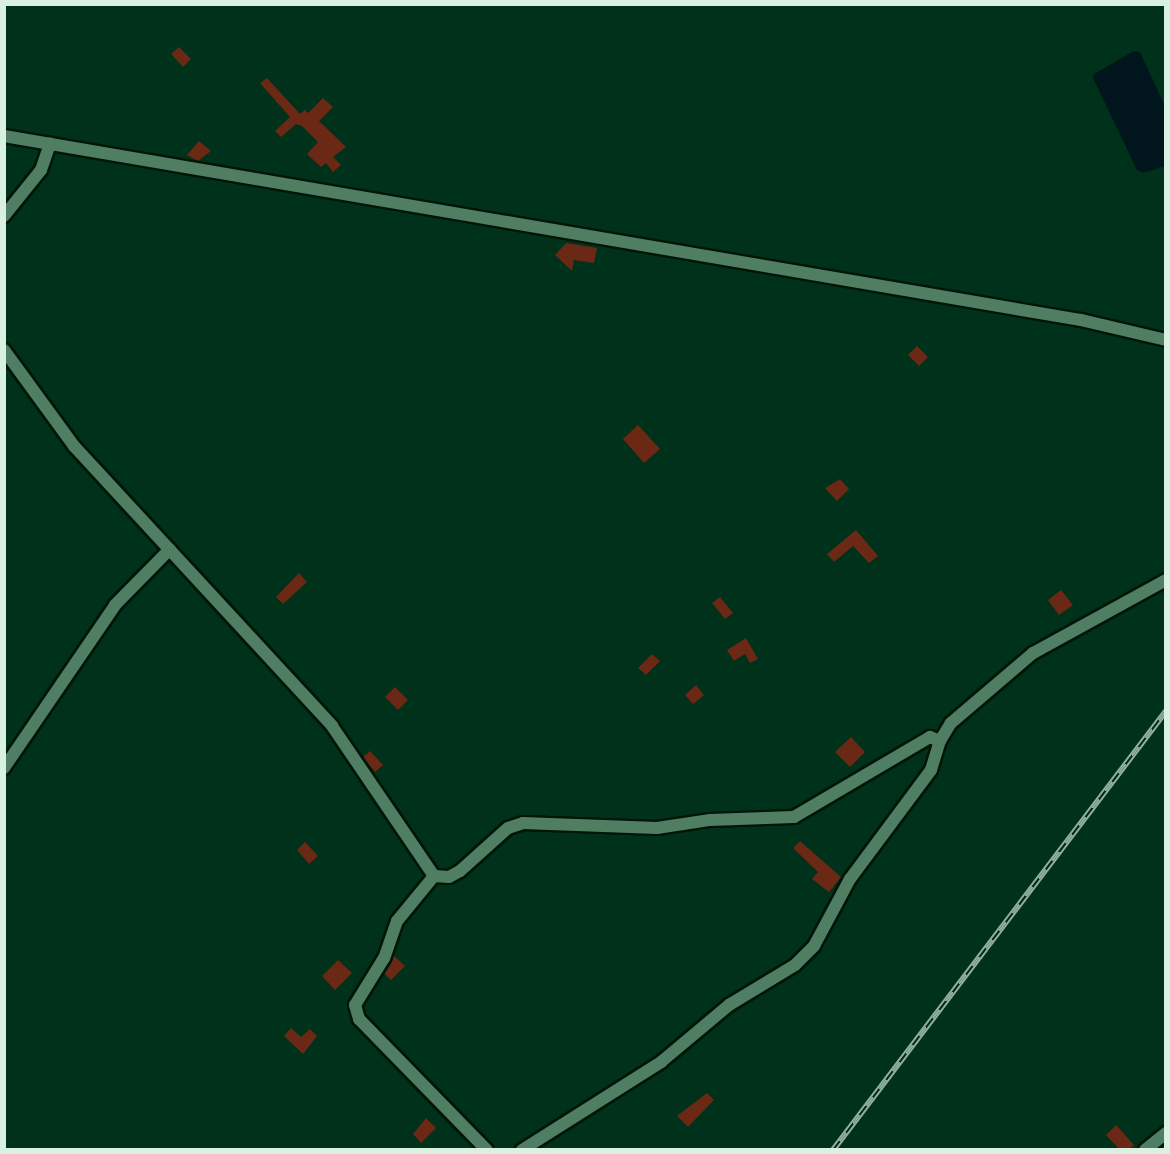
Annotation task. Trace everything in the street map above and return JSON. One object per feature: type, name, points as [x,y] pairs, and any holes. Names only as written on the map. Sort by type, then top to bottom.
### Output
[{"type":"street","points":[[4,136],[1081,320],[1166,340]]},
{"type":"street","points":[[4,216],[41,170],[50,144]]},
{"type":"street","points":[[4,350],[74,446],[332,726],[434,876]]},
{"type":"street","points":[[4,768],[115,605],[170,549]]},
{"type":"street","points":[[522,1149],[662,1062],[729,1005],[795,965],[814,946],[850,879],[907,807],[931,770],[940,741],[951,723],[1033,653],[1166,580]]},
{"type":"street","points":[[434,876],[449,877],[460,871],[508,828],[523,824],[657,828],[710,820],[794,816],[930,737],[940,741]]},
{"type":"street","points":[[434,876],[397,921],[384,958],[355,1005],[359,1019],[487,1149]]},
{"type":"street","points":[[1145,1149],[1166,1133]]},
{"type":"water","points":[[1134,51],[1140,52],[1165,106],[1165,166],[1143,173],[1137,170],[1093,78],[1094,74]]},
{"type":"building","points":[[179,47],[191,59],[183,67],[171,54]]},
{"type":"building","points":[[267,78],[300,114],[305,110],[308,113],[323,98],[333,107],[319,121],[346,147],[333,157],[341,165],[333,172],[326,163],[321,167],[307,154],[318,142],[302,126],[296,124],[281,137],[275,131],[290,117],[260,83]]},
{"type":"building","points":[[199,141],[211,151],[198,161],[187,155]]},
{"type":"building","points":[[566,243],[597,248],[594,263],[574,260],[572,271],[555,255]]},
{"type":"building","points":[[917,346],[928,357],[919,366],[908,355]]},
{"type":"building","points":[[638,425],[660,449],[644,463],[623,439]]},
{"type":"building","points":[[840,479],[849,489],[837,501],[825,488]]},
{"type":"building","points":[[856,530],[878,556],[869,563],[853,546],[834,562],[827,554]]},
{"type":"building","points":[[299,573],[307,582],[283,604],[276,597]]},
{"type":"building","points":[[1061,590],[1073,605],[1059,615],[1048,600]]},
{"type":"building","points":[[720,597],[733,613],[725,619],[712,603]]},
{"type":"building","points":[[746,638],[758,659],[750,663],[745,654],[734,661],[727,650]]},
{"type":"building","points":[[652,654],[660,661],[646,675],[638,668]]},
{"type":"building","points":[[696,685],[704,695],[693,704],[685,695]]},
{"type":"building","points":[[395,687],[408,700],[398,710],[385,697]]},
{"type":"building","points":[[851,737],[865,752],[850,767],[835,752]]},
{"type":"building","points":[[370,751],[383,765],[375,772],[363,757]]},
{"type":"building","points":[[800,841],[841,877],[829,892],[812,879],[818,872],[793,848]]},
{"type":"building","points":[[305,842],[318,856],[309,864],[297,850]]},
{"type":"building","points":[[394,956],[405,966],[391,980],[384,973]]},
{"type":"building","points":[[338,960],[352,973],[335,990],[322,976]]},
{"type":"building","points":[[291,1028],[301,1037],[310,1029],[317,1036],[303,1054],[284,1036]]},
{"type":"building","points":[[707,1093],[714,1100],[688,1127],[677,1116]]},
{"type":"building","points":[[426,1118],[436,1128],[421,1143],[413,1134]]},
{"type":"building","points":[[1116,1125],[1134,1145],[1130,1149],[1119,1149],[1106,1135]]},
{"type":"railway","points":[[833,1150],[1166,711]]}]
